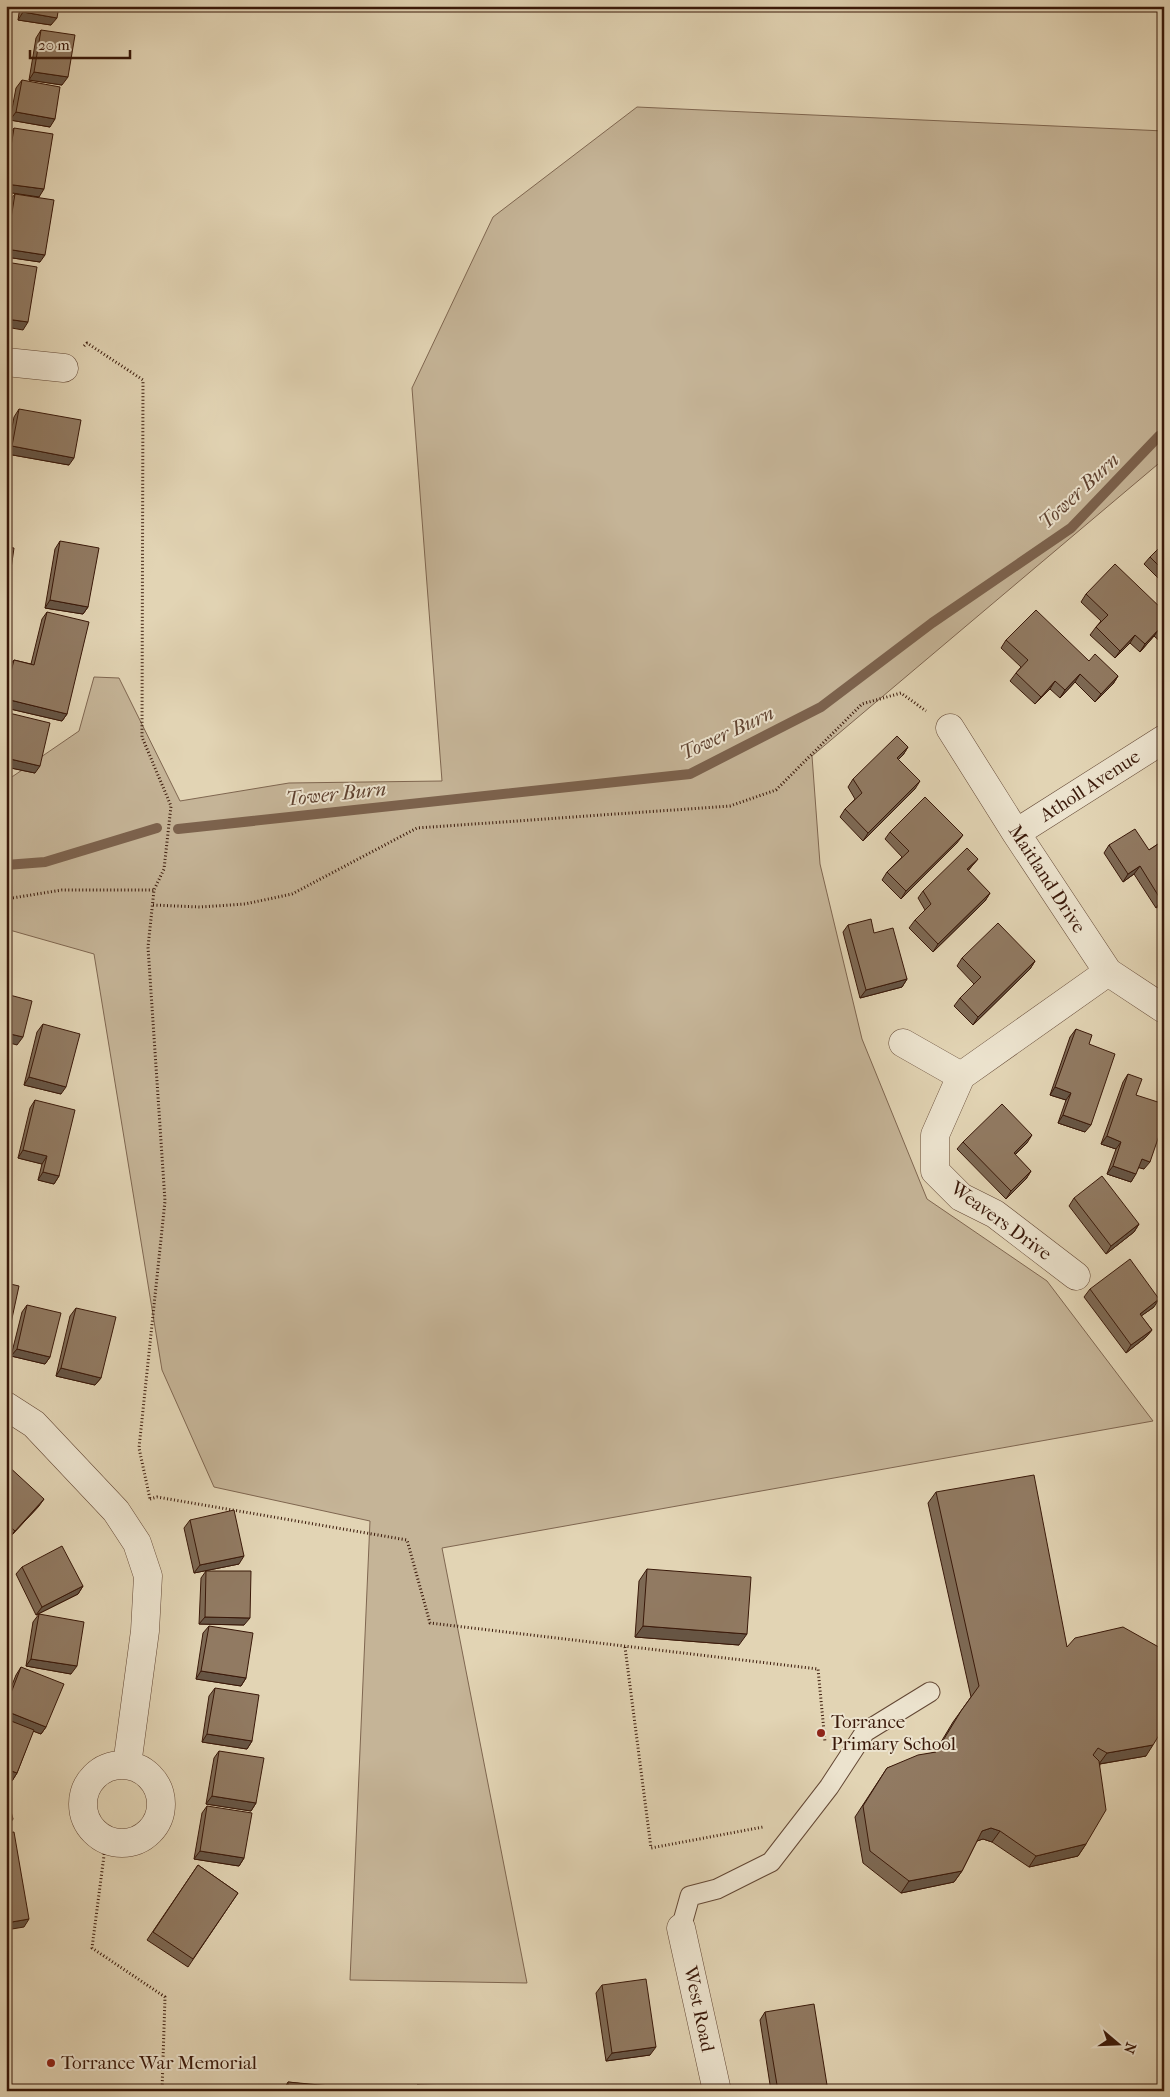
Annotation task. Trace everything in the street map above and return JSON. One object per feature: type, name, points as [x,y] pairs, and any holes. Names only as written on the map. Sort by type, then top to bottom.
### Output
[{"type":"street","points":[[6,362],[64,368]]},
{"type":"street","name":"Maitland Drive","points":[[950,728],[1016,833],[1108,972],[1164,1009]]},
{"type":"street","name":"Atholl Avenue","points":[[1016,833],[1164,739]]},
{"type":"street","points":[[902,1044],[961,1076],[1108,972]]},
{"type":"street","name":"Weavers Drive","points":[[961,1076],[935,1135],[935,1171],[961,1197],[995,1214],[1076,1276]]},
{"type":"street","points":[[6,1406],[34,1424],[116,1511],[136,1543],[148,1576],[145,1631],[127,1765]]},
{"type":"street","points":[[114,1765],[127,1765],[140,1769],[150,1777],[158,1789],[161,1802],[159,1815],[153,1827],[144,1836],[132,1842],[118,1843],[106,1840],[95,1833],[83,1812],[83,1799],[86,1787],[93,1777],[114,1765]]},
{"type":"street","name":"West Road","points":[[681,1928],[717,2091]]},
{"type":"lane","points":[[681,1928],[690,1896],[717,1889],[771,1862],[829,1787],[865,1732],[930,1692]]},
{"type":"path","points":[[64,368],[87,343],[143,380],[142,737],[171,806],[164,869],[154,890],[148,947],[165,1201],[139,1448],[150,1499]]},
{"type":"path","points":[[153,905],[200,906],[245,904],[292,894],[417,828],[730,806],[776,790],[862,704],[901,693],[950,728]]},
{"type":"path","points":[[6,899],[62,890],[154,890]]},
{"type":"path","points":[[116,1511],[157,1497],[407,1540],[430,1623],[818,1669],[829,1787]]},
{"type":"path","points":[[626,1647],[651,1848],[804,1820]]},
{"type":"path","points":[[106,1840],[92,1948],[165,1997],[162,2091]]},
{"type":"shaded area","points":[[637,107],[1164,131],[1164,459],[812,756],[820,864],[862,1039],[927,1199],[1047,1281],[1153,1421],[442,1548],[527,1983],[350,1980],[370,1521],[214,1487],[162,1370],[94,954],[6,929],[6,781],[79,731],[94,677],[119,678],[180,801],[289,783],[442,781],[412,388],[493,217]]},
{"type":"building","points":[[24,6],[59,6],[57,18],[23,12]]},
{"type":"building","points":[[41,30],[75,35],[68,77],[34,72]]},
{"type":"building","points":[[22,80],[60,87],[55,119],[16,112]]},
{"type":"building","points":[[14,128],[53,134],[44,189],[6,184]]},
{"type":"building","points":[[15,194],[54,200],[45,255],[6,249]]},
{"type":"building","points":[[6,262],[37,267],[28,322],[6,319]]},
{"type":"building","points":[[19,409],[81,420],[74,458],[12,446]]},
{"type":"building","points":[[60,541],[99,548],[88,607],[50,600]]},
{"type":"building","points":[[1164,543],[1164,571],[1150,557]]},
{"type":"building","points":[[6,547],[14,548],[9,583],[6,583]]},
{"type":"building","points":[[1115,564],[1164,611],[1164,632],[1160,628],[1145,644],[1135,635],[1120,651],[1096,627],[1108,615],[1086,594]]},
{"type":"building","points":[[1036,610],[1089,661],[1095,654],[1118,676],[1101,694],[1080,674],[1065,690],[1055,681],[1041,697],[1016,673],[1028,660],[1006,640]]},
{"type":"building","points":[[47,612],[89,622],[67,714],[6,699],[6,691],[14,660],[34,665]]},
{"type":"building","points":[[9,713],[50,723],[40,766],[6,758],[6,726]]},
{"type":"building","points":[[897,736],[908,747],[897,758],[920,781],[868,833],[845,809],[862,793],[853,779]]},
{"type":"building","points":[[925,797],[963,835],[906,891],[887,872],[909,851],[890,832]]},
{"type":"building","points":[[1135,829],[1149,850],[1164,840],[1164,898],[1161,900],[1140,866],[1128,874],[1109,845]]},
{"type":"building","points":[[967,848],[978,859],[967,869],[990,893],[938,944],[915,920],[931,904],[923,891]]},
{"type":"building","points":[[871,919],[874,933],[893,928],[907,979],[866,990],[848,925]]},
{"type":"building","points":[[998,923],[1035,961],[978,1017],[960,998],[981,977],[962,958]]},
{"type":"building","points":[[6,994],[32,1001],[23,1037],[6,1033]]},
{"type":"building","points":[[43,1024],[80,1034],[66,1087],[29,1077]]},
{"type":"building","points":[[1076,1029],[1092,1035],[1089,1044],[1115,1054],[1091,1125],[1063,1115],[1071,1093],[1055,1087]]},
{"type":"building","points":[[1128,1074],[1142,1079],[1136,1095],[1164,1104],[1164,1121],[1150,1162],[1142,1159],[1136,1174],[1113,1166],[1121,1142],[1107,1136]]},
{"type":"building","points":[[35,1100],[75,1110],[59,1176],[43,1172],[47,1156],[23,1150]]},
{"type":"building","points":[[1002,1104],[1032,1135],[1014,1153],[1031,1171],[1011,1191],[963,1142]]},
{"type":"building","points":[[1102,1176],[1139,1224],[1111,1246],[1074,1198]]},
{"type":"building","points":[[1130,1259],[1159,1299],[1140,1314],[1152,1330],[1131,1345],[1090,1289]]},
{"type":"building","points":[[6,1283],[19,1286],[6,1346]]},
{"type":"building","points":[[27,1305],[61,1313],[50,1357],[17,1349]]},
{"type":"building","points":[[76,1308],[116,1317],[101,1378],[61,1368]]},
{"type":"building","points":[[6,1464],[44,1499],[15,1531],[6,1523]]},
{"type":"building","points":[[1034,1475],[1067,1647],[1075,1638],[1123,1627],[1164,1650],[1164,1727],[1153,1745],[1107,1753],[1098,1748],[1093,1755],[1099,1761],[1106,1810],[1086,1844],[1036,1856],[1000,1831],[991,1828],[982,1831],[962,1871],[909,1881],[870,1851],[863,1806],[887,1768],[918,1755],[936,1752],[979,1686],[936,1492]]},
{"type":"building","points":[[234,1510],[244,1556],[200,1565],[190,1520]]},
{"type":"building","points":[[62,1546],[83,1586],[42,1607],[22,1567]]},
{"type":"building","points":[[647,1569],[751,1577],[747,1634],[643,1626]]},
{"type":"building","points":[[206,1571],[251,1571],[250,1618],[205,1617]]},
{"type":"building","points":[[39,1614],[84,1622],[77,1666],[31,1659]]},
{"type":"building","points":[[209,1626],[253,1633],[246,1678],[201,1671]]},
{"type":"building","points":[[21,1667],[64,1684],[46,1727],[6,1711],[6,1706]]},
{"type":"building","points":[[215,1688],[259,1695],[252,1741],[207,1734]]},
{"type":"building","points":[[6,1719],[34,1730],[17,1773],[6,1769]]},
{"type":"building","points":[[219,1751],[264,1758],[256,1803],[212,1796]]},
{"type":"building","points":[[6,1792],[13,1819],[6,1821]]},
{"type":"building","points":[[207,1806],[252,1813],[244,1858],[200,1851]]},
{"type":"building","points":[[14,1832],[29,1919],[6,1923],[6,1833]]},
{"type":"building","points":[[198,1865],[238,1893],[193,1959],[153,1932]]},
{"type":"building","points":[[646,1979],[656,2047],[612,2053],[602,1985]]},
{"type":"building","points":[[814,2004],[827,2085],[793,2091],[778,2091],[765,2012]]},
{"type":"building","points":[[288,2082],[363,2089],[362,2091],[288,2091]]},
{"type":"building","points":[[417,2085],[455,2086],[455,2091],[417,2091]]},
{"type":"building","points":[[505,2087],[546,2090],[546,2091],[505,2091]]},
{"type":"waterway","name":"Tower Burn","points":[[178,829],[690,774],[821,707],[932,623],[1071,528],[1159,436],[1164,434]]},
{"type":"waterway","name":"Tower Burn","points":[[6,865],[45,862],[157,828]]},
{"type":"place","name":"Torrance Primary School","points":[[821,1733]]},
{"type":"place","name":"Torrance War Memorial","points":[[51,2063]]}]
